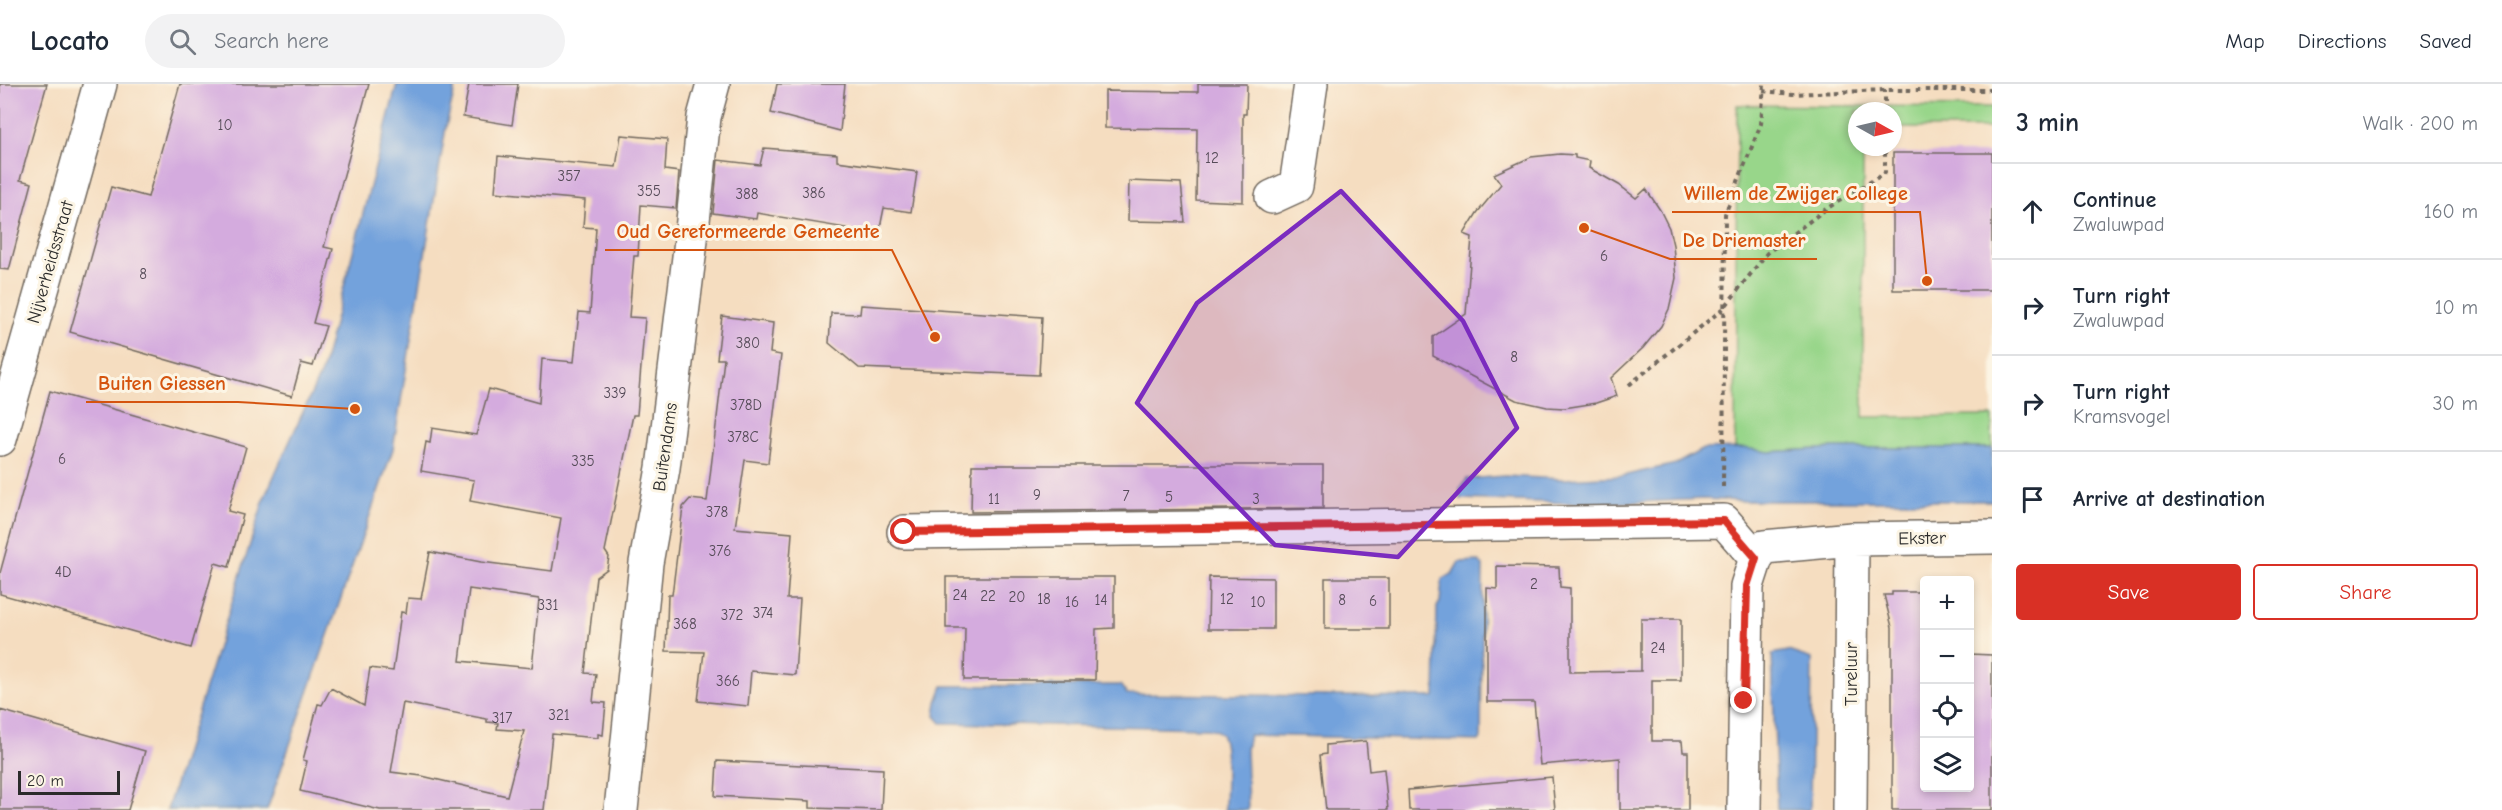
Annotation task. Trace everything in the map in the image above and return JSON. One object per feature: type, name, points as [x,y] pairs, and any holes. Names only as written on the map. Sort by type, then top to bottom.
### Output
[{"type":"street","name":"Nijverheidsstraat","points":[[1,432],[100,84]]},
{"type":"street","name":"Buitendams","points":[[621,810],[646,563],[663,468],[704,117],[713,84]]},
{"type":"street","points":[[1272,196],[1296,186],[1311,84]]},
{"type":"street","points":[[904,532],[1724,521],[1756,558],[1747,586],[1744,810]]},
{"type":"street","name":"Ekster","points":[[1756,558],[1764,547],[1852,539],[1992,537]]},
{"type":"street","name":"Tureluur","points":[[1850,810],[1852,539]]},
{"type":"path","points":[[1723,489],[1725,214],[1761,124],[1764,84]]},
{"type":"path","points":[[1763,91],[1793,94],[1885,90],[1992,90]]},
{"type":"path","points":[[1885,90],[1885,102]]},
{"type":"path","points":[[1629,385],[1724,308],[1767,253],[1826,209],[1885,173],[1885,156]]},
{"type":"highlighted area","points":[[1341,191],[1463,321],[1517,428],[1398,557],[1275,545],[1137,403],[1197,303]]},
{"type":"green space","points":[[1737,105],[1848,106],[1848,156],[1863,156],[1863,417],[1992,416],[1992,448],[1834,448],[1769,452],[1735,448]]},
{"type":"green space","points":[[1902,106],[1992,107],[1992,128],[1902,128]]},
{"type":"water","points":[[397,84],[456,84],[446,127],[393,449],[267,810],[167,810],[265,496],[322,370]]},
{"type":"water","points":[[1744,448],[1769,452],[1834,448],[1992,448],[1992,501],[1704,499],[1595,504],[1460,499],[1460,489],[1467,479],[1504,476],[1564,479],[1622,476],[1676,464],[1703,449]]},
{"type":"water","points":[[1479,561],[1483,566],[1481,738],[1479,741],[1249,735],[1246,749],[1248,810],[1225,810],[1225,749],[1221,734],[1214,729],[941,723],[935,716],[943,686],[1120,685],[1127,694],[1435,697],[1437,607],[1440,602],[1442,580],[1452,574],[1459,562]]},
{"type":"water","points":[[1788,651],[1812,659],[1810,810],[1777,810],[1772,654]]},
{"type":"building","points":[[0,84],[47,84],[20,180],[32,183],[9,270],[0,269]]},
{"type":"building","points":[[180,84],[369,84],[324,247],[333,249],[313,323],[326,326],[313,366],[301,363],[292,396],[70,332],[111,187],[148,197]]},
{"type":"building","points":[[469,84],[518,84],[512,125],[463,117]]},
{"type":"building","points":[[777,84],[845,84],[840,131],[771,113]]},
{"type":"building","points":[[1198,84],[1247,84],[1246,114],[1243,114],[1243,202],[1196,200],[1197,129],[1105,128],[1105,91],[1198,92]]},
{"type":"building","points":[[621,135],[667,139],[665,170],[679,172],[676,208],[641,205],[638,256],[634,256],[629,317],[645,318],[637,415],[633,415],[605,551],[609,557],[607,569],[596,577],[585,673],[596,674],[593,702],[606,703],[603,735],[598,734],[598,738],[552,734],[544,810],[380,810],[300,791],[307,761],[303,760],[318,704],[322,705],[331,688],[364,706],[370,668],[393,671],[401,612],[406,613],[408,598],[421,599],[430,552],[481,562],[552,571],[561,518],[470,501],[474,480],[421,471],[426,442],[430,443],[432,428],[476,435],[489,389],[539,403],[542,359],[574,362],[579,312],[590,313],[596,228],[583,227],[585,200],[495,192],[498,156],[616,167]],"holes":[[[469,589],[539,599],[532,668],[460,661]],[[403,703],[487,719],[487,722],[498,723],[497,729],[524,731],[507,796],[422,776],[391,772]]]},
{"type":"building","points":[[764,148],[837,154],[837,161],[917,172],[911,212],[884,208],[878,238],[851,233],[852,229],[757,213],[756,219],[713,213],[718,160],[760,165]]},
{"type":"building","points":[[1902,153],[1992,153],[1992,290],[1893,290],[1893,156],[1902,156]]},
{"type":"building","points":[[1575,155],[1575,158],[1590,161],[1589,168],[1619,185],[1636,198],[1646,189],[1669,228],[1676,278],[1669,309],[1661,326],[1643,348],[1611,378],[1617,396],[1596,403],[1564,408],[1547,407],[1516,400],[1433,356],[1433,337],[1466,314],[1472,237],[1464,234],[1477,213],[1501,184],[1494,174],[1531,157]]},
{"type":"building","points":[[1129,181],[1181,183],[1185,222],[1128,221]]},
{"type":"building","points":[[861,305],[1042,317],[1039,375],[859,368],[829,343],[831,313],[860,314]]},
{"type":"building","points":[[722,316],[773,323],[770,353],[781,355],[768,463],[745,460],[735,528],[792,533],[787,599],[800,599],[795,675],[751,671],[748,706],[698,701],[704,652],[666,651],[668,595],[672,595],[683,507],[690,499],[707,501],[724,359],[717,359]]},
{"type":"building","points":[[50,391],[246,447],[228,511],[243,515],[229,567],[215,563],[191,648],[0,594],[0,573]]},
{"type":"building","points":[[972,465],[1323,465],[1323,508],[971,512]]},
{"type":"building","points":[[1497,566],[1559,567],[1560,587],[1570,588],[1570,672],[1641,671],[1641,619],[1681,619],[1681,680],[1652,680],[1652,741],[1682,741],[1683,752],[1688,752],[1688,810],[1620,810],[1620,758],[1540,765],[1534,702],[1487,702],[1487,588],[1497,589]]},
{"type":"building","points":[[946,577],[1114,577],[1114,628],[1096,629],[1095,680],[964,680],[965,628],[946,628]]},
{"type":"building","points":[[1209,577],[1273,578],[1273,629],[1208,629]]},
{"type":"building","points":[[1325,578],[1389,578],[1389,629],[1325,629]]},
{"type":"building","points":[[1892,592],[1920,592],[1920,792],[1974,792],[1974,654],[1992,655],[1992,810],[1892,810],[1892,627],[1884,595],[1892,595]]},
{"type":"building","points":[[0,710],[145,751],[128,810],[0,810]]},
{"type":"building","points":[[1366,741],[1369,771],[1384,769],[1388,810],[1326,810],[1320,755],[1326,754],[1326,745]]},
{"type":"building","points":[[717,761],[883,769],[881,810],[810,808],[810,801],[715,796]]},
{"type":"building","points":[[1552,777],[1555,810],[1409,810],[1408,790]]},
{"type":"place","name":"De Driemaster","points":[[1584,228]]},
{"type":"place","name":"Willem de Zwijger College","points":[[1927,281]]},
{"type":"place","name":"Oud Gereformeerde Gemeente","points":[[935,337]]},
{"type":"place","name":"Buiten Giessen","points":[[355,409]]},
{"type":"route","points":[[904,532],[1724,521],[1756,558],[1747,586],[1744,701]]}]
